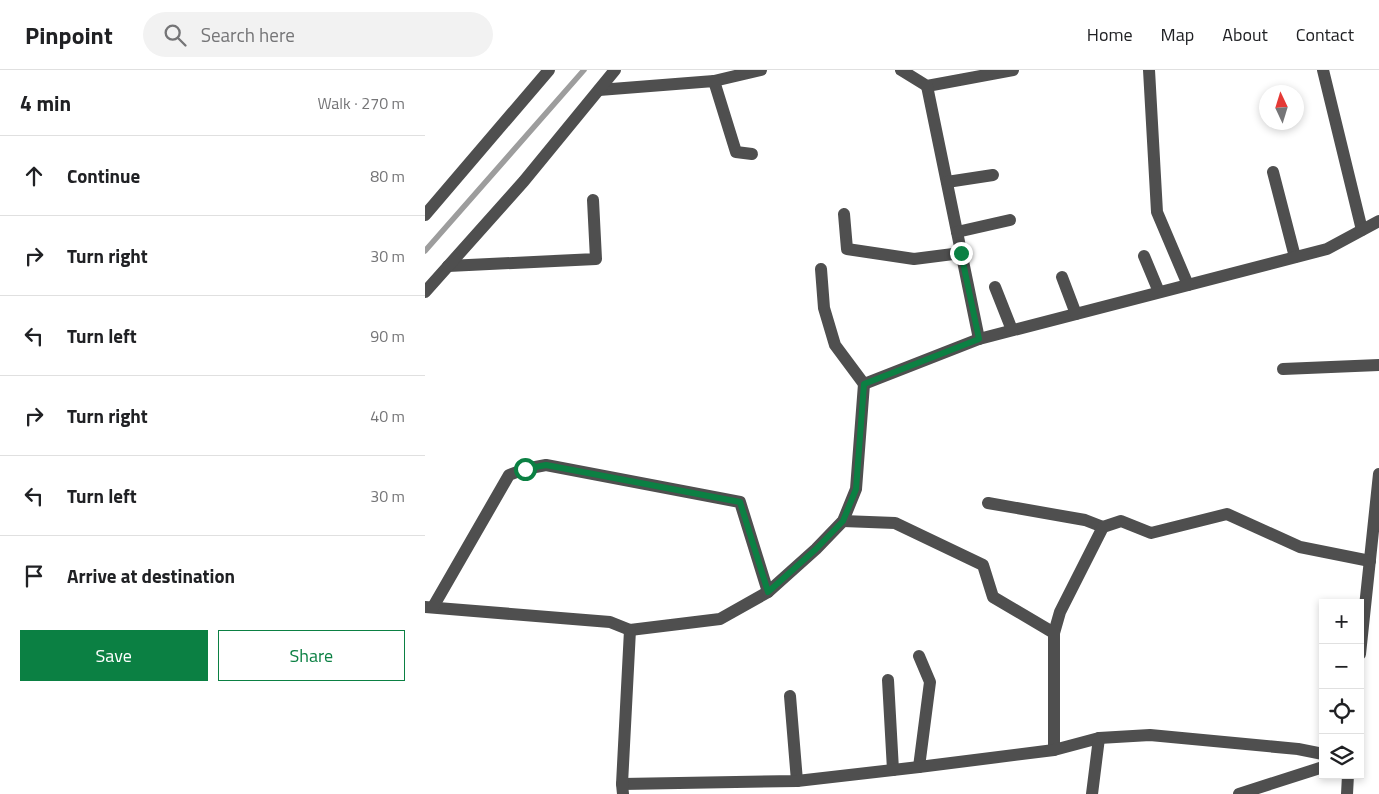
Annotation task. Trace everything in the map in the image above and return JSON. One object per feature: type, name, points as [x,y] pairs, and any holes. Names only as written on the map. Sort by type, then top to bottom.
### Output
[{"type":"street","points":[[425,215],[549,70]]},
{"type":"street","points":[[425,292],[524,181],[615,70]]},
{"type":"street","points":[[599,90],[714,81],[761,70]]},
{"type":"street","points":[[901,70],[927,86],[1013,70]]},
{"type":"street","points":[[1149,70],[1157,212],[1188,285]]},
{"type":"street","points":[[1323,70],[1362,230]]},
{"type":"street","points":[[714,81],[736,152],[752,154]]},
{"type":"street","points":[[927,86],[979,339]]},
{"type":"street","points":[[1273,172],[1295,257]]},
{"type":"street","points":[[947,182],[993,175]]},
{"type":"street","points":[[448,266],[595,259],[593,200]]},
{"type":"street","points":[[844,214],[847,249],[914,259],[961,253]]},
{"type":"street","points":[[957,232],[1010,220]]},
{"type":"street","points":[[864,384],[979,339],[1327,249],[1379,221]]},
{"type":"street","points":[[1144,256],[1159,292]]},
{"type":"street","points":[[768,592],[740,502],[546,465],[525,469],[509,475],[429,607],[610,622],[629,630],[720,620],[768,592],[816,549],[843,521],[856,489],[864,384],[835,345],[824,308],[821,269]]},
{"type":"street","points":[[1062,276],[1076,314]]},
{"type":"street","points":[[995,287],[1012,330]]},
{"type":"street","points":[[1283,369],[1379,365]]},
{"type":"street","points":[[1361,644],[1379,474]]},
{"type":"street","points":[[988,504],[1085,520],[1103,527],[1121,521],[1151,533],[1227,514],[1300,547],[1370,561]]},
{"type":"street","points":[[843,521],[895,523],[983,565],[993,597],[1054,633]]},
{"type":"street","points":[[1054,750],[1054,633],[1060,612],[1103,527]]},
{"type":"street","points":[[629,630],[623,789],[797,781],[1054,750],[1099,738],[1151,735],[1298,749],[1319,753]]},
{"type":"street","points":[[919,656],[930,682],[919,767]]},
{"type":"street","points":[[888,680],[893,770]]},
{"type":"street","points":[[790,696],[797,781]]},
{"type":"street","points":[[1093,794],[1099,738]]},
{"type":"street","points":[[1239,794],[1319,768]]},
{"type":"street","points":[[1347,794],[1348,779]]},
{"type":"waterway","points":[[425,251],[584,70]]},
{"type":"route","points":[[525,469],[546,465],[740,502],[768,592],[816,549],[843,521],[856,489],[864,384],[979,339],[961,253]]}]
